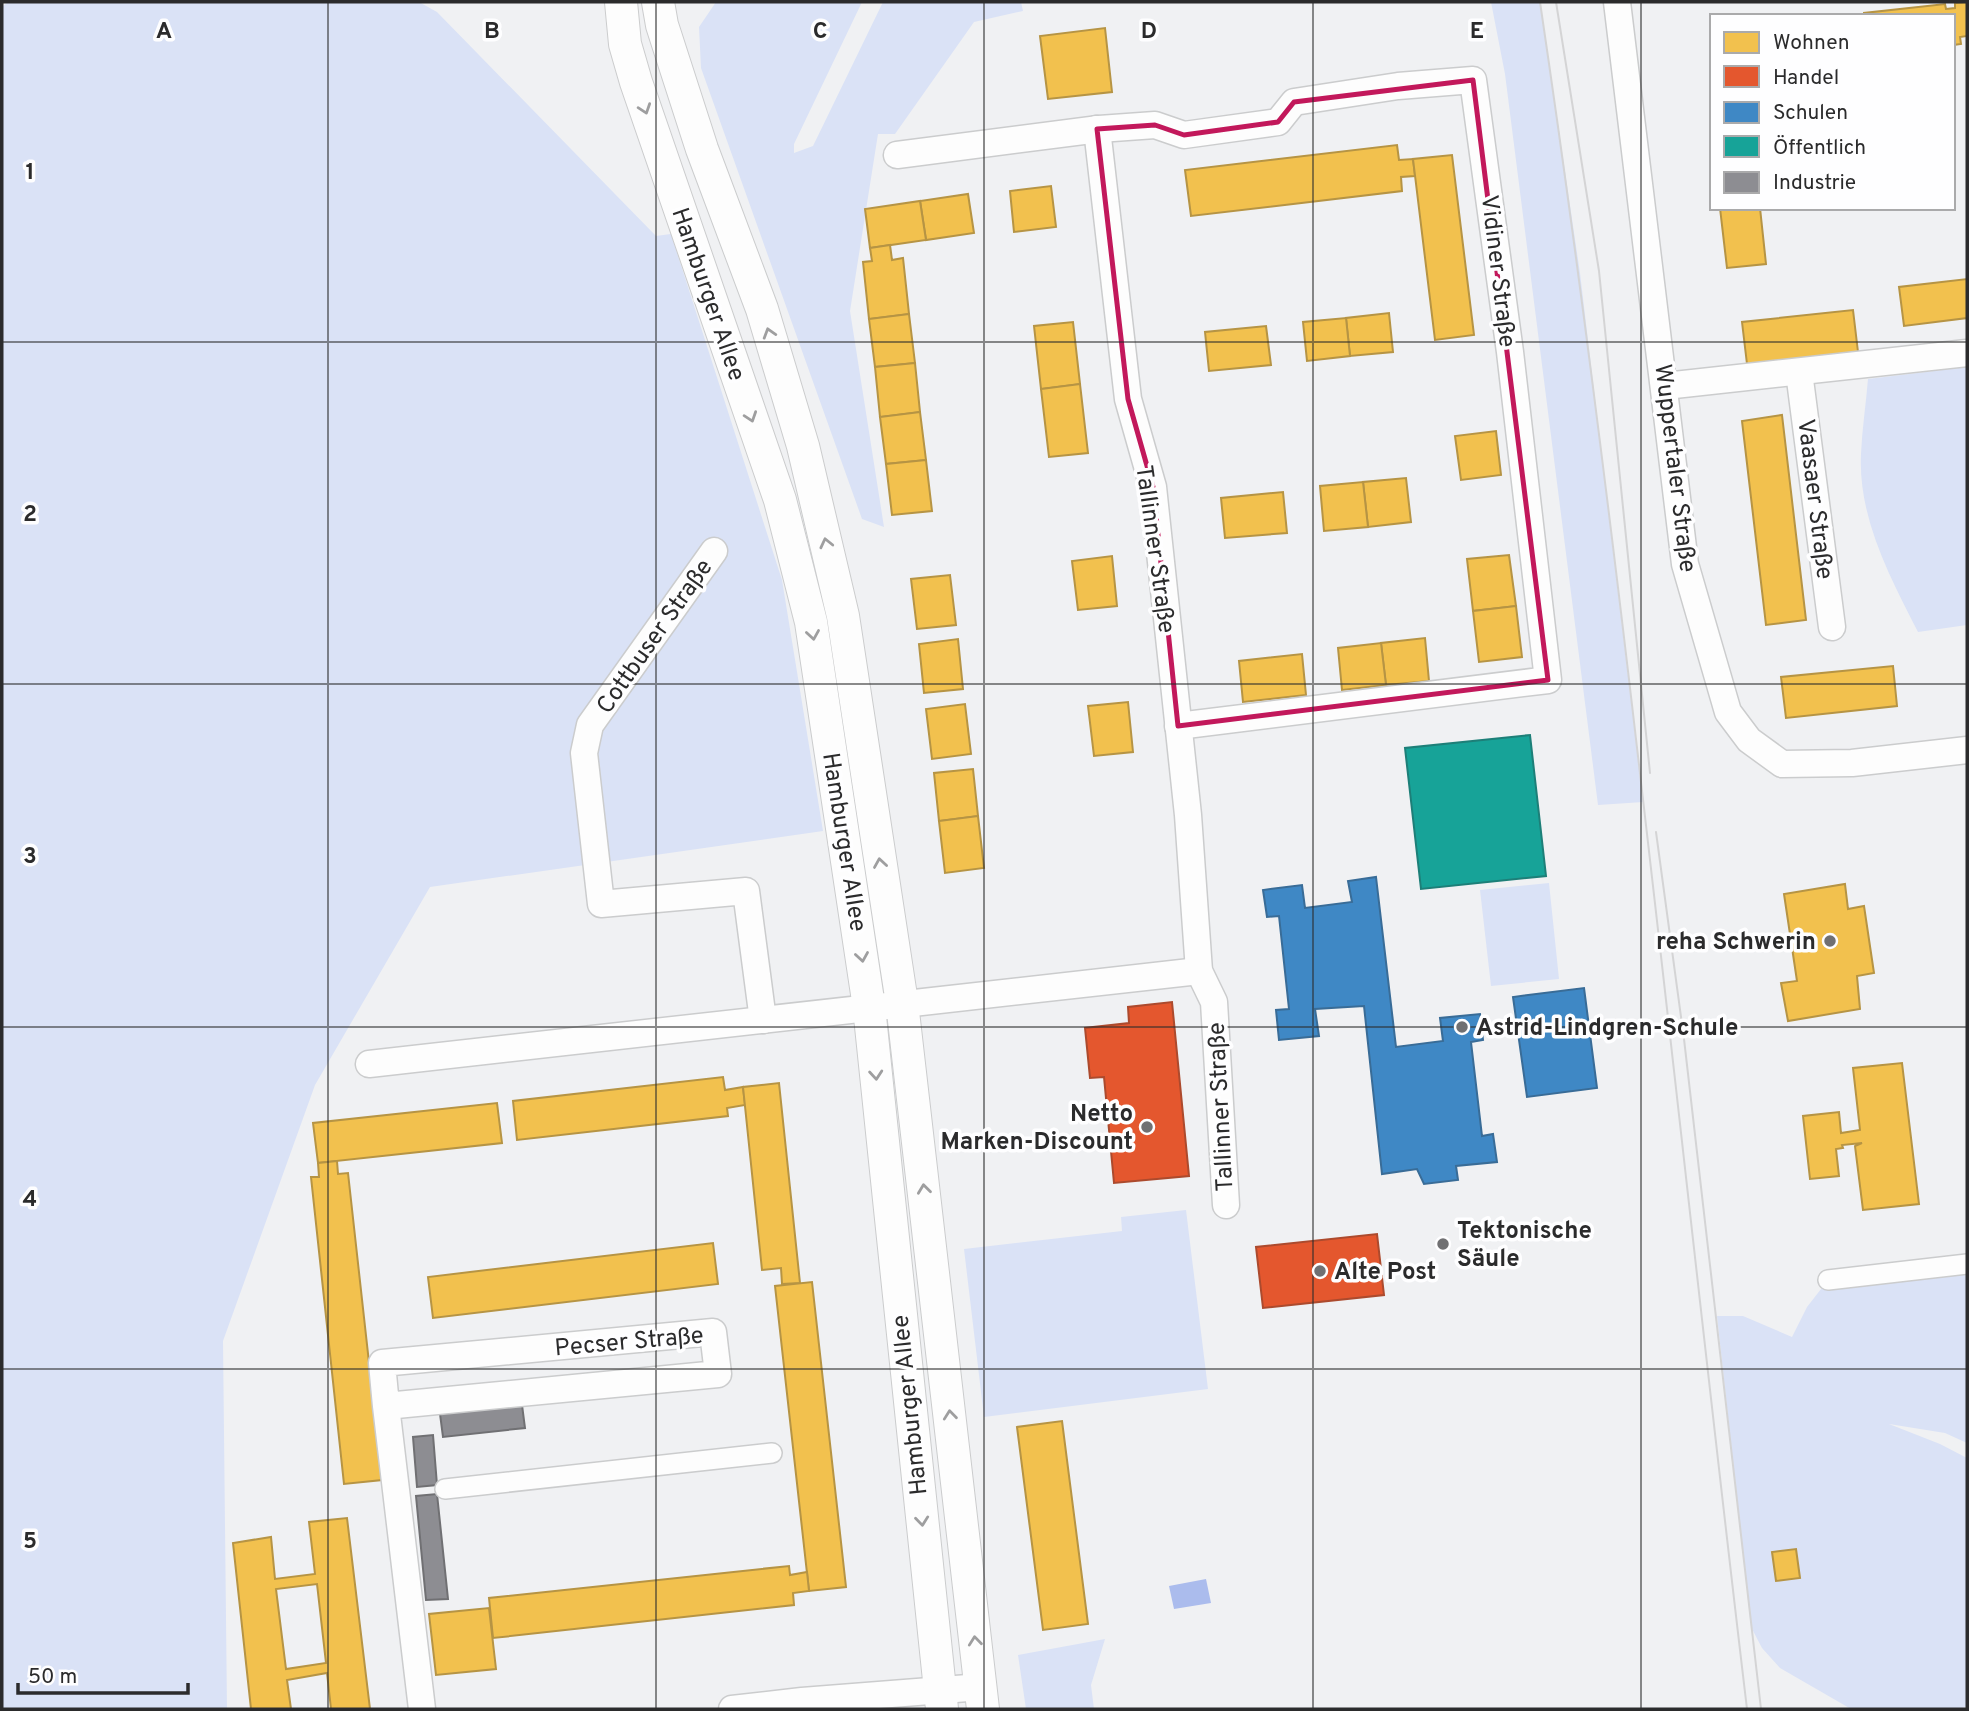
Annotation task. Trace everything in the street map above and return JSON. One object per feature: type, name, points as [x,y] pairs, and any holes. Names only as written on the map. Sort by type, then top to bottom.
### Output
[{"type":"street","points":[[597,2],[625,44]]},
{"type":"street","name":"Hamburger Allee","points":[[621,2],[625,44],[780,500],[811,622],[869,1007],[941,1700]]},
{"type":"street","name":"Hamburger Allee","points":[[657,2],[702,149],[762,309],[803,446],[843,617],[902,1003],[982,1698]]},
{"type":"street","points":[[674,59],[682,2]]},
{"type":"street","name":"Wuppertaler Straße","points":[[1616,2],[1685,565],[1728,712],[1749,740],[1782,764],[1852,763],[1967,750]]},
{"type":"street","name":"Vidiner Straße","points":[[897,155],[1097,129],[1155,125],[1184,135],[1278,121],[1294,102],[1398,86],[1473,80],[1548,680],[1178,726]]},
{"type":"street","name":"Tallinner Straße","points":[[1097,129],[1128,399],[1153,487],[1178,726],[1199,971],[1214,1002],[1226,1205]]},
{"type":"street","points":[[1665,386],[1967,353]]},
{"type":"street","name":"Vaasaer Straße","points":[[1799,372],[1832,627]]},
{"type":"street","name":"Cottbuser Straße","points":[[714,551],[590,725],[584,753],[601,904],[746,891],[763,1020]]},
{"type":"street","points":[[369,1064],[1199,971]]},
{"type":"street","points":[[1828,1280],[1967,1264]]},
{"type":"street","name":"Pecser Straße","points":[[386,1406],[718,1374],[713,1332],[382,1363],[386,1406],[422,1709]]},
{"type":"street","points":[[445,1489],[772,1453]]},
{"type":"street","points":[[732,1709],[982,1698]]},
{"type":"highlighted area","points":[[1473,80],[1548,680],[1178,726],[1153,487],[1128,399],[1097,129],[1155,125],[1184,135],[1278,122],[1294,102]]},
{"type":"shaded area","points":[[8,2],[419,2],[437,12],[656,236],[671,234],[782,580],[823,831],[430,887],[315,1085],[223,1341],[227,1709],[2,1709],[2,7]]},
{"type":"shaded area","points":[[716,2],[862,2],[794,144],[794,153],[813,146],[883,2],[1021,2],[1023,11],[974,22],[895,134],[878,134],[850,311],[884,527],[862,519],[701,68],[699,27]]},
{"type":"shaded area","points":[[1491,2],[1540,2],[1580,273],[1643,802],[1598,805],[1505,74]]},
{"type":"shaded area","points":[[1967,367],[1967,625],[1918,632],[1878,546],[1865,501],[1861,454],[1868,379]]},
{"type":"shaded area","points":[[1549,883],[1559,979],[1491,986],[1480,890]]},
{"type":"shaded area","points":[[1186,1210],[1208,1389],[984,1417],[964,1249],[1122,1231],[1121,1217]]},
{"type":"shaded area","points":[[1967,1264],[1967,1443],[1945,1433],[1889,1424],[1967,1458],[1967,1706],[1960,1709],[1851,1709],[1780,1668],[1762,1648],[1751,1627],[1717,1316],[1743,1316],[1792,1337],[1807,1307],[1828,1280]]},
{"type":"shaded area","points":[[1105,1639],[1091,1685],[1094,1709],[1026,1709],[1018,1655]]},
{"type":"water","points":[[1206,1579],[1211,1603],[1174,1609],[1169,1586]]},
{"type":"building: Wohnen","points":[[1967,2],[1967,36],[1960,37],[1961,44],[1955,45],[1955,14],[1864,14],[1945,4],[1946,9],[1955,8],[1955,3]]},
{"type":"building: Wohnen","points":[[1105,28],[1112,92],[1048,99],[1040,36]]},
{"type":"building: Wohnen","points":[[1397,145],[1399,160],[1413,159],[1415,176],[1401,177],[1402,191],[1191,216],[1185,170]]},
{"type":"building: Wohnen","points":[[1452,155],[1474,335],[1435,340],[1413,159]]},
{"type":"building: Wohnen","points":[[1051,186],[1056,227],[1014,232],[1010,191]]},
{"type":"building: Wohnen","points":[[968,194],[974,233],[926,240],[920,201]]},
{"type":"building: Wohnen","points":[[920,201],[926,240],[870,248],[865,209]]},
{"type":"building: Wohnen","points":[[1720,210],[1760,210],[1766,264],[1727,268]]},
{"type":"building: Wohnen","points":[[890,245],[892,260],[903,258],[909,314],[869,319],[863,262],[872,261],[870,248]]},
{"type":"building: Wohnen","points":[[1967,279],[1967,318],[1904,326],[1899,287]]},
{"type":"building: Wohnen","points":[[1853,310],[1858,352],[1747,364],[1742,322]]},
{"type":"building: Wohnen","points":[[1389,313],[1393,352],[1350,356],[1346,318]]},
{"type":"building: Wohnen","points":[[909,314],[915,363],[875,367],[869,319]]},
{"type":"building: Wohnen","points":[[1346,318],[1350,356],[1307,361],[1303,322]]},
{"type":"building: Wohnen","points":[[1073,322],[1080,384],[1041,389],[1034,326]]},
{"type":"building: Wohnen","points":[[1266,326],[1271,365],[1209,371],[1205,332]]},
{"type":"building: Wohnen","points":[[915,363],[920,412],[880,417],[875,367]]},
{"type":"building: Wohnen","points":[[1080,384],[1088,453],[1049,457],[1041,389]]},
{"type":"building: Wohnen","points":[[920,412],[926,460],[886,464],[880,417]]},
{"type":"building: Wohnen","points":[[1782,415],[1806,620],[1766,625],[1742,421]]},
{"type":"building: Wohnen","points":[[1496,431],[1501,475],[1461,480],[1455,436]]},
{"type":"building: Wohnen","points":[[926,460],[932,511],[892,515],[886,464]]},
{"type":"building: Wohnen","points":[[1406,478],[1411,522],[1368,527],[1363,482]]},
{"type":"building: Wohnen","points":[[1363,482],[1368,527],[1324,531],[1320,486]]},
{"type":"building: Wohnen","points":[[1283,492],[1287,533],[1225,538],[1221,498]]},
{"type":"building: Wohnen","points":[[1509,555],[1516,606],[1473,611],[1467,559]]},
{"type":"building: Wohnen","points":[[1112,556],[1117,606],[1078,610],[1072,561]]},
{"type":"building: Wohnen","points":[[950,575],[956,625],[917,629],[911,579]]},
{"type":"building: Wohnen","points":[[1516,606],[1522,657],[1479,662],[1473,611]]},
{"type":"building: Wohnen","points":[[1425,638],[1429,681],[1386,685],[1381,643]]},
{"type":"building: Wohnen","points":[[958,639],[963,689],[924,693],[919,644]]},
{"type":"building: Wohnen","points":[[1381,643],[1386,685],[1342,690],[1338,648]]},
{"type":"building: Wohnen","points":[[1302,654],[1306,695],[1243,702],[1239,661]]},
{"type":"building: Wohnen","points":[[1893,666],[1897,706],[1786,718],[1781,677]]},
{"type":"building: Wohnen","points":[[1128,702],[1133,752],[1094,756],[1088,706]]},
{"type":"building: Wohnen","points":[[965,704],[971,754],[932,759],[926,709]]},
{"type":"building: Wohnen","points":[[973,769],[978,816],[939,821],[934,773]]},
{"type":"building: Wohnen","points":[[978,816],[984,868],[945,873],[939,821]]},
{"type":"building: Wohnen","name":"reha Schwerin","points":[[1845,884],[1848,909],[1864,906],[1874,973],[1857,976],[1860,1009],[1788,1021],[1781,983],[1797,981],[1784,894]]},
{"type":"building: Wohnen","points":[[1902,1063],[1919,1204],[1863,1210],[1855,1146],[1862,1143],[1842,1145],[1843,1148],[1836,1149],[1839,1176],[1810,1179],[1803,1116],[1839,1112],[1841,1133],[1860,1130],[1853,1068]]},
{"type":"building: Wohnen","points":[[723,1077],[725,1090],[743,1087],[745,1105],[727,1108],[728,1116],[517,1140],[513,1101]]},
{"type":"building: Wohnen","points":[[779,1083],[800,1283],[782,1284],[781,1268],[762,1270],[743,1087]]},
{"type":"building: Wohnen","points":[[497,1103],[502,1143],[318,1163],[313,1123]]},
{"type":"building: Wohnen","points":[[337,1161],[338,1174],[348,1173],[382,1480],[344,1484],[311,1177],[319,1177],[318,1163]]},
{"type":"building: Wohnen","points":[[713,1243],[718,1284],[433,1318],[428,1277]]},
{"type":"building: Wohnen","points":[[812,1282],[846,1587],[809,1591],[775,1286]]},
{"type":"building: Wohnen","points":[[1062,1421],[1088,1624],[1043,1630],[1017,1427]]},
{"type":"building: Wohnen","points":[[347,1518],[370,1709],[331,1709],[327,1673],[287,1680],[291,1709],[251,1709],[233,1543],[271,1537],[275,1579],[315,1574],[309,1522]],"holes":[[[317,1584],[326,1663],[286,1669],[276,1589]]]},
{"type":"building: Wohnen","points":[[1796,1549],[1800,1578],[1776,1581],[1772,1552]]},
{"type":"building: Wohnen","points":[[789,1566],[790,1575],[807,1572],[809,1591],[793,1593],[794,1605],[493,1638],[489,1598]]},
{"type":"building: Wohnen","points":[[489,1608],[496,1669],[436,1675],[429,1614]]},
{"type":"building: Handel","name":"Netto Marken-Discount","points":[[1172,1002],[1189,1176],[1114,1183],[1104,1077],[1090,1078],[1085,1028],[1129,1023],[1128,1007]]},
{"type":"building: Handel","name":"Alte Post","points":[[1377,1234],[1384,1295],[1263,1308],[1256,1247]]},
{"type":"building: Schulen","name":"Astrid-Lindgren-Schule","points":[[1376,877],[1396,1047],[1443,1041],[1440,1018],[1480,1014],[1483,1040],[1471,1042],[1482,1136],[1493,1134],[1497,1162],[1456,1166],[1458,1180],[1424,1184],[1417,1169],[1382,1174],[1364,1006],[1315,1009],[1319,1036],[1279,1040],[1276,1010],[1289,1009],[1279,916],[1267,917],[1263,890],[1302,885],[1305,908],[1352,902],[1348,881]]},
{"type":"building: Schulen","points":[[1584,988],[1597,1088],[1527,1097],[1513,997]]},
{"type":"building: Öffentlich","points":[[1530,735],[1546,876],[1421,889],[1405,748]]},
{"type":"building: Industrie","points":[[522,1405],[525,1428],[443,1437],[440,1414]]},
{"type":"building: Industrie","points":[[433,1435],[437,1485],[417,1487],[413,1437]]},
{"type":"building: Industrie","points":[[437,1494],[448,1599],[426,1600],[416,1496]]},
{"type":"tram line","points":[[1540,2],[1624,641],[1747,1709]]},
{"type":"tram line","points":[[1556,2],[1599,271],[1650,773]]},
{"type":"tram line","points":[[1656,832],[1684,1039],[1761,1709]]},
{"type":"place","name":"reha Schwerin","points":[[1830,941]]},
{"type":"place","name":"Astrid-Lindgren-Schule","points":[[1462,1027]]},
{"type":"place","name":"Netto Marken-Discount","points":[[1147,1127]]},
{"type":"place","name":"Tektonische Säule","points":[[1443,1244]]},
{"type":"place","name":"Alte Post","points":[[1320,1271]]}]
